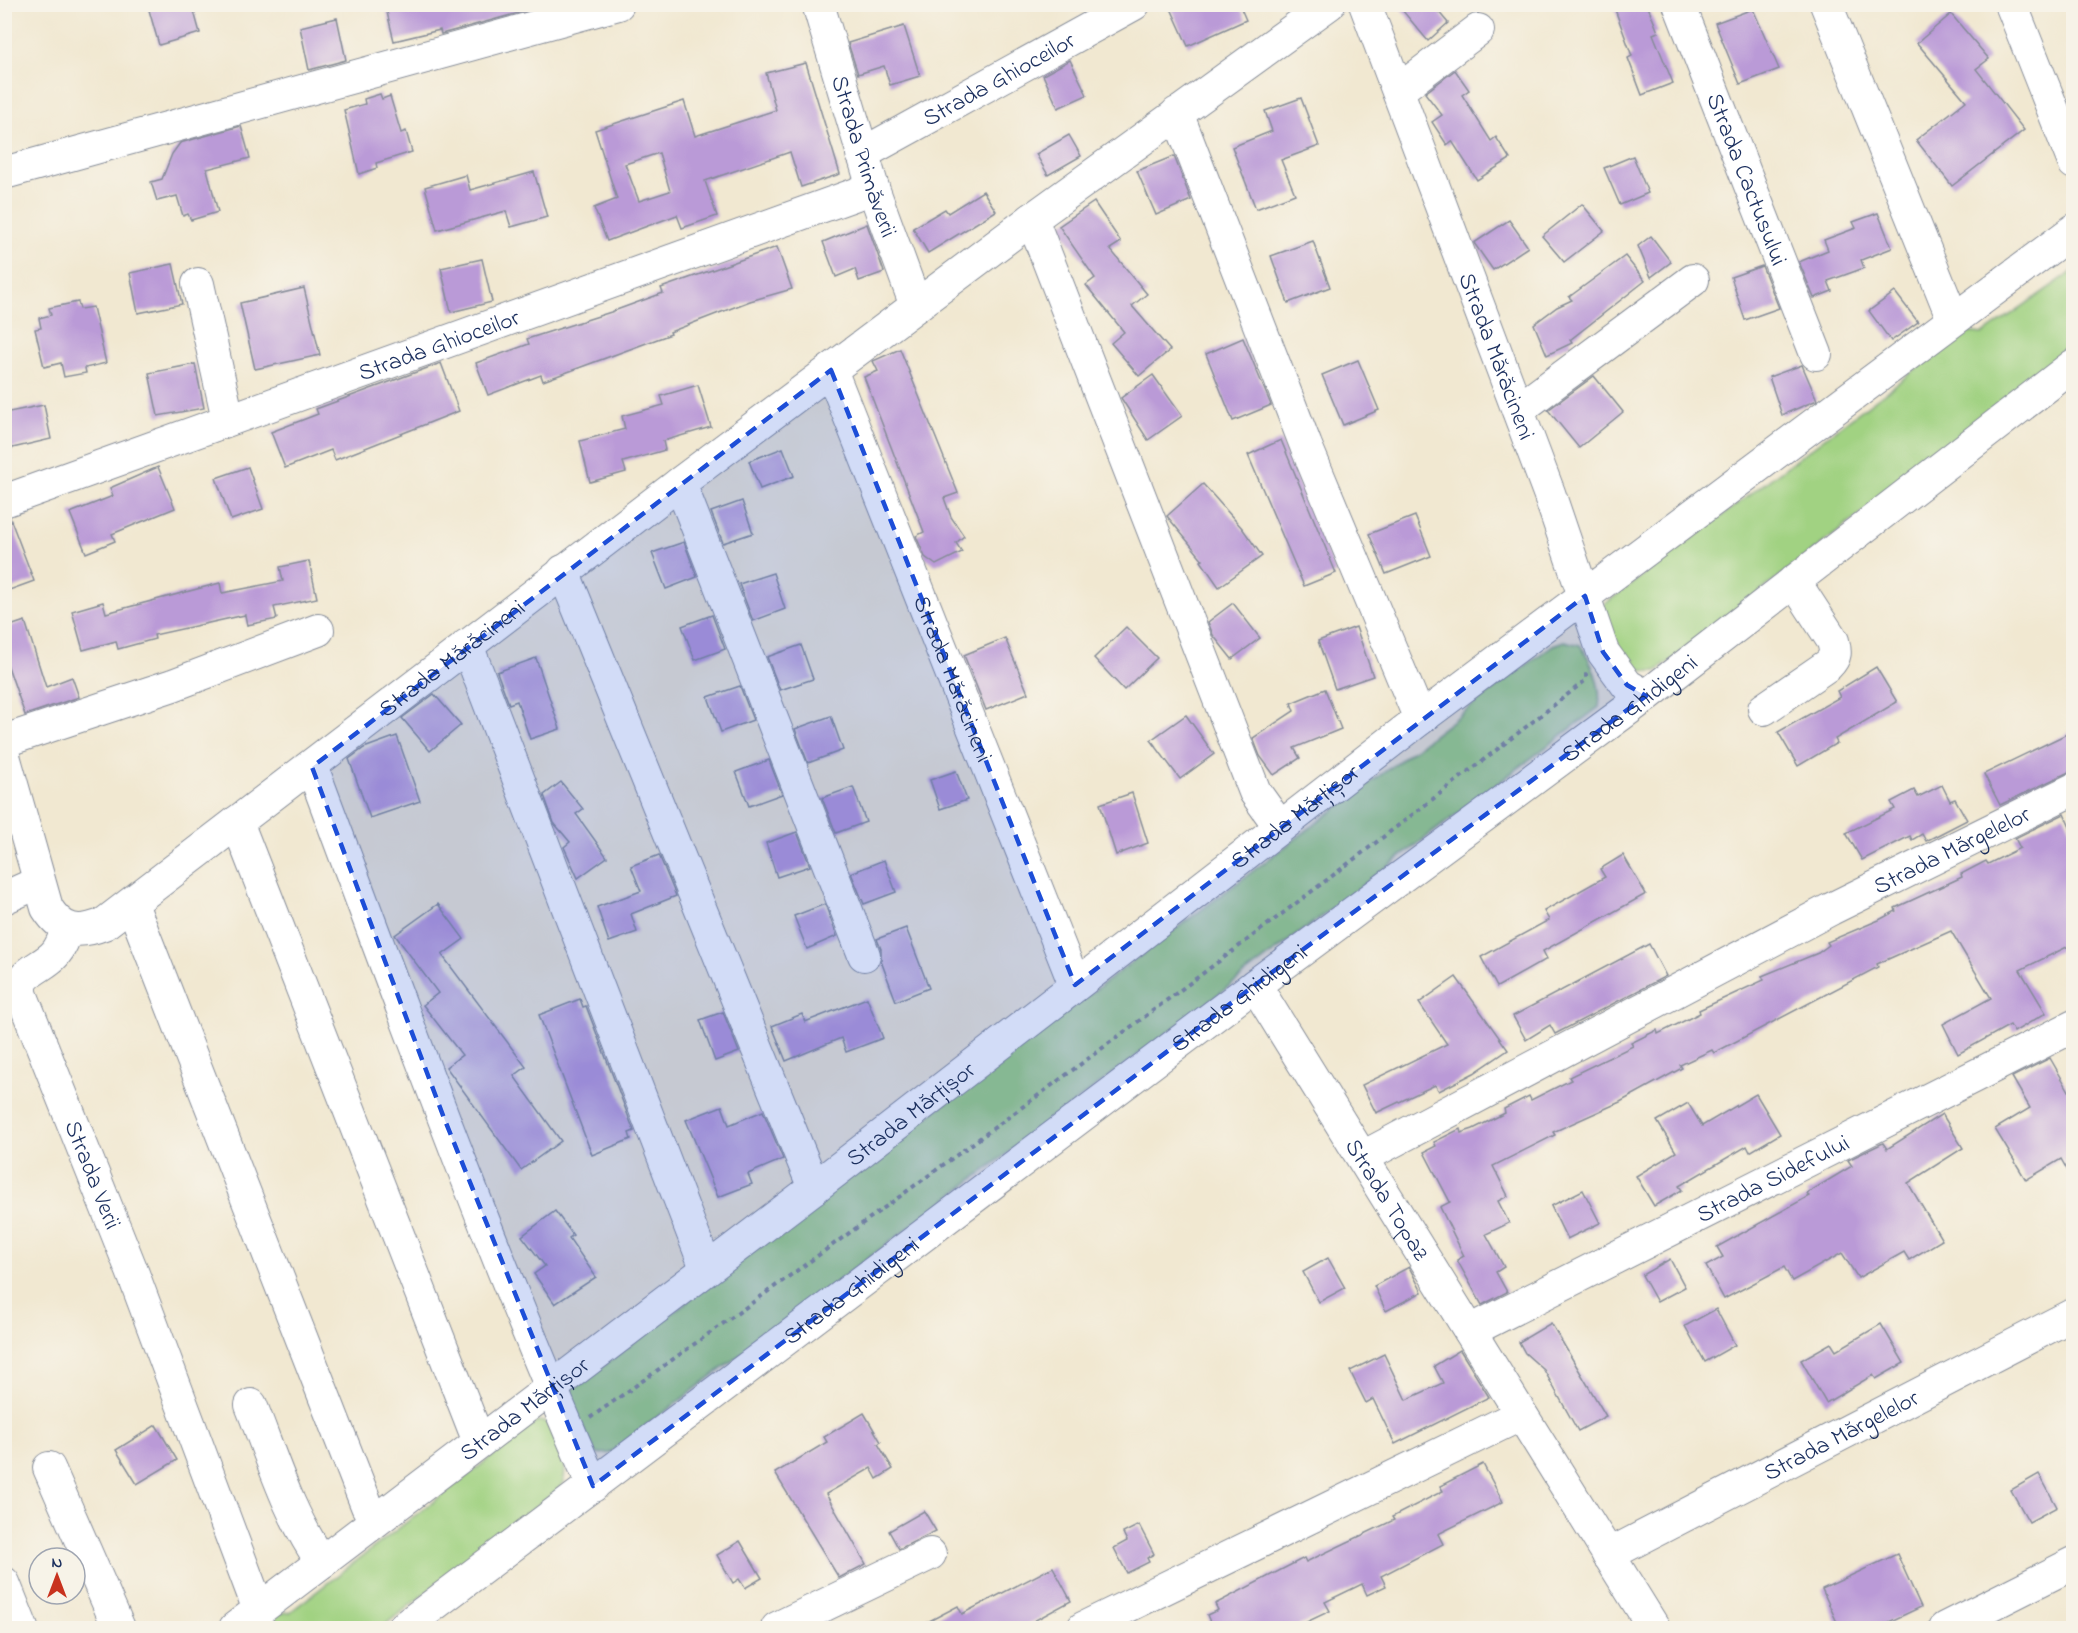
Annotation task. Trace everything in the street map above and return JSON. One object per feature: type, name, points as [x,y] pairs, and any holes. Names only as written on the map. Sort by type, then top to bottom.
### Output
[{"type":"street","points":[[4,173],[618,4]]},
{"type":"street","name":"Strada Primăverii","points":[[818,4],[873,188],[916,306]]},
{"type":"street","name":"Strada Ghioceilor","points":[[862,154],[1134,4]]},
{"type":"street","name":"Strada Mărăcineni","points":[[67,928],[86,931],[104,924],[132,904],[680,483],[1032,219],[1329,4]]},
{"type":"street","name":"Strada Mărăcineni","points":[[1365,4],[1518,410],[1604,652],[1627,685],[1646,696]]},
{"type":"street","name":"Strada Cactusului","points":[[1679,4],[1816,354]]},
{"type":"street","points":[[1827,4],[1953,319]]},
{"type":"street","points":[[2010,4],[2073,163]]},
{"type":"street","points":[[1399,90],[1478,30]]},
{"type":"street","points":[[1177,113],[1306,446],[1420,719]]},
{"type":"street","name":"Strada Ghioceilor","points":[[4,501],[873,188]]},
{"type":"street","points":[[1032,219],[1255,792],[1280,827]]},
{"type":"street","name":"Strada Mărțișor","points":[[247,1619],[814,1188],[1420,719],[2073,230]]},
{"type":"street","points":[[1518,410],[1693,280]]},
{"type":"street","points":[[198,284],[228,419]]},
{"type":"street","name":"Strada Ghidigeni","points":[[403,1629],[1255,985],[1646,696],[2073,365]]},
{"type":"street","name":"Strada Mărăcineni","points":[[831,370],[1075,985]]},
{"type":"street","points":[[680,483],[864,955]]},
{"type":"street","points":[[563,571],[814,1188]]},
{"type":"street","points":[[1764,709],[1828,665],[1834,659],[1836,651],[1833,641],[1794,581]]},
{"type":"street","points":[[4,741],[173,685],[318,630]]},
{"type":"street","points":[[467,645],[706,1268]]},
{"type":"street","points":[[4,756],[39,882],[54,919],[67,928]]},
{"type":"street","points":[[312,767],[444,1118],[551,1389],[593,1486]]},
{"type":"street","name":"Strada Mărgelelor","points":[[1363,1157],[1831,909],[2073,789]]},
{"type":"street","points":[[237,822],[479,1442]]},
{"type":"street","points":[[4,898],[39,882]]},
{"type":"street","points":[[132,904],[367,1506],[375,1521]]},
{"type":"street","name":"Strada Verii","points":[[67,928],[63,942],[54,956],[23,977],[20,988],[22,996],[132,1271],[247,1619]]},
{"type":"street","name":"Strada Topaz","points":[[1255,985],[1654,1629]]},
{"type":"street","name":"Strada Sidefului","points":[[1470,1331],[2073,1026]]},
{"type":"street","name":"Strada Mărgelelor","points":[[1608,1555],[2073,1314]]},
{"type":"street","points":[[251,1406],[288,1500],[310,1546],[322,1562]]},
{"type":"street","points":[[1083,1629],[1520,1415]]},
{"type":"street","points":[[49,1468],[119,1629]]},
{"type":"street","points":[[777,1629],[930,1554]]},
{"type":"street","points":[[1945,1629],[2073,1563]]},
{"type":"street","points":[[4,1583],[22,1629]]},
{"type":"path","points":[[570,1432],[829,1250],[1432,801],[1586,680],[1586,672],[1604,652]]},
{"type":"highlighted area","points":[[831,370],[1075,985],[1585,596],[1603,652],[1627,685],[1646,696],[1255,985],[593,1486],[444,1118],[312,767]]},
{"type":"green space","points":[[2073,271],[2073,351],[1657,671],[1633,667],[1624,660],[1613,642],[1601,607],[1965,332],[1983,334]]},
{"type":"green space","points":[[1564,641],[1580,645],[1588,659],[1599,691],[1599,707],[610,1453],[596,1454],[567,1394],[965,1088],[1553,645]]},
{"type":"green space","points":[[538,1421],[547,1422],[562,1455],[565,1472],[560,1488],[386,1624],[379,1628],[251,1628],[271,1614],[290,1612]]},
{"type":"building","points":[[168,4],[192,4],[200,33],[159,45],[149,10]]},
{"type":"building","points":[[385,4],[533,4],[533,9],[441,34],[440,30],[394,41]]},
{"type":"building","points":[[1169,4],[1239,4],[1246,20],[1188,46]]},
{"type":"building","points":[[1397,4],[1432,4],[1448,23],[1428,41]]},
{"type":"building","points":[[1613,4],[1647,4],[1658,32],[1653,34],[1673,83],[1642,95],[1628,58],[1632,56]]},
{"type":"building","points":[[1753,9],[1779,69],[1740,84],[1715,23]]},
{"type":"building","points":[[1951,14],[1989,59],[1976,69],[2024,130],[1952,186],[1916,140],[1966,101],[1917,43]]},
{"type":"building","points":[[337,18],[346,60],[309,70],[300,27]]},
{"type":"building","points":[[904,26],[920,76],[890,85],[884,66],[858,74],[848,43]]},
{"type":"building","points":[[1070,60],[1087,95],[1058,108],[1043,75]]},
{"type":"building","points":[[806,63],[840,174],[801,187],[790,152],[705,181],[717,216],[682,228],[677,215],[607,241],[594,208],[617,199],[595,130],[684,101],[695,136],[776,110],[766,73]],"holes":[[[659,153],[670,191],[639,201],[625,164]]]},
{"type":"building","points":[[1455,70],[1469,90],[1462,95],[1491,141],[1496,137],[1510,159],[1477,180],[1452,141],[1447,145],[1432,122],[1442,115],[1425,93]]},
{"type":"building","points":[[380,94],[382,99],[390,96],[401,133],[406,131],[412,152],[376,163],[377,168],[359,174],[344,110],[365,104],[364,99]]},
{"type":"building","points":[[1301,98],[1319,146],[1281,160],[1295,194],[1256,209],[1232,147],[1272,131],[1265,111]]},
{"type":"building","points":[[241,126],[250,158],[207,169],[218,212],[191,220],[188,214],[183,216],[177,196],[157,201],[151,182],[162,179],[172,154],[180,143]]},
{"type":"building","points":[[1069,135],[1081,156],[1048,175],[1036,154]]},
{"type":"building","points":[[1174,156],[1191,200],[1156,215],[1137,171]]},
{"type":"building","points":[[1633,156],[1648,193],[1620,205],[1604,168]]},
{"type":"building","points":[[534,172],[547,217],[511,227],[506,211],[437,230],[425,187],[466,175],[470,190]]},
{"type":"building","points":[[983,191],[996,211],[928,253],[913,228],[945,209],[948,213]]},
{"type":"building","points":[[1094,202],[1121,242],[1110,249],[1147,294],[1132,306],[1170,350],[1139,376],[1111,343],[1124,332],[1086,285],[1095,278],[1059,226]]},
{"type":"building","points":[[1582,204],[1604,231],[1564,262],[1542,236]]},
{"type":"building","points":[[1878,213],[1892,248],[1861,260],[1864,268],[1828,281],[1832,291],[1814,298],[1799,262],[1828,250],[1824,240],[1856,228],[1853,222]]},
{"type":"building","points":[[1509,220],[1528,247],[1493,270],[1474,243]]},
{"type":"building","points":[[867,224],[884,272],[859,281],[855,269],[836,277],[823,242]]},
{"type":"building","points":[[1651,236],[1671,262],[1651,277],[1638,246]]},
{"type":"building","points":[[1313,241],[1330,287],[1288,303],[1271,256]]},
{"type":"building","points":[[777,247],[792,289],[750,301],[670,332],[671,334],[543,381],[541,375],[488,395],[476,363],[529,344],[527,339],[663,293],[661,288]]},
{"type":"building","points":[[1625,256],[1645,281],[1570,340],[1572,343],[1547,355],[1534,324],[1557,307],[1572,300],[1569,297]]},
{"type":"building","points":[[482,259],[492,302],[451,312],[441,268]]},
{"type":"building","points":[[173,264],[182,304],[138,313],[130,273]]},
{"type":"building","points":[[1762,266],[1779,308],[1745,320],[1731,277]]},
{"type":"building","points":[[304,288],[320,355],[255,369],[240,303]]},
{"type":"building","points":[[1895,292],[1918,322],[1891,341],[1869,311]]},
{"type":"building","points":[[78,302],[80,309],[93,307],[106,363],[85,368],[86,373],[64,377],[61,363],[44,367],[35,329],[41,328],[39,318],[51,315],[49,308]]},
{"type":"building","points":[[1243,338],[1271,405],[1233,421],[1206,354]]},
{"type":"building","points":[[900,349],[958,493],[944,498],[951,517],[964,536],[956,543],[962,552],[936,565],[925,557],[916,536],[924,532],[864,377],[878,371],[873,361]]},
{"type":"building","points":[[1358,360],[1379,410],[1343,425],[1322,375]]},
{"type":"building","points":[[441,363],[459,411],[335,460],[331,450],[285,468],[271,432],[318,414],[316,409]]},
{"type":"building","points":[[195,364],[204,408],[158,416],[149,373]]},
{"type":"building","points":[[1802,365],[1817,400],[1782,415],[1769,377]]},
{"type":"building","points":[[1153,375],[1182,416],[1148,440],[1121,398]]},
{"type":"building","points":[[1594,376],[1623,412],[1579,448],[1548,410]]},
{"type":"building","points":[[698,385],[711,427],[663,441],[665,450],[623,462],[626,472],[590,482],[580,441],[625,429],[622,416],[664,405],[661,396]]},
{"type":"building","points":[[44,405],[51,439],[4,450],[4,413]]},
{"type":"building","points":[[1281,440],[1336,573],[1304,586],[1248,455]]},
{"type":"building","points":[[783,448],[794,476],[760,489],[749,461]]},
{"type":"building","points":[[158,467],[175,508],[112,534],[115,541],[86,553],[70,513],[113,496],[110,488]]},
{"type":"building","points":[[248,467],[263,509],[231,520],[216,478]]},
{"type":"building","points":[[1203,484],[1242,528],[1262,556],[1219,587],[1201,561],[1203,560],[1167,516]]},
{"type":"building","points":[[742,501],[753,533],[723,543],[711,512]]},
{"type":"building","points":[[1415,516],[1431,556],[1386,574],[1369,534]]},
{"type":"building","points":[[4,518],[10,518],[34,581],[4,592]]},
{"type":"building","points":[[684,542],[697,577],[666,589],[652,553]]},
{"type":"building","points":[[309,561],[317,598],[274,607],[277,619],[247,625],[245,615],[154,635],[155,639],[118,649],[116,641],[83,650],[72,611],[103,602],[106,613],[220,583],[222,593],[283,581],[280,567]]},
{"type":"building","points":[[773,573],[785,609],[753,621],[739,584]]},
{"type":"building","points":[[1233,603],[1260,638],[1232,659],[1213,635],[1208,622]]},
{"type":"building","points":[[712,615],[725,649],[695,660],[682,626]]},
{"type":"building","points":[[25,621],[46,687],[72,677],[79,697],[25,715],[4,655],[4,628]]},
{"type":"building","points":[[1126,627],[1157,658],[1124,690],[1094,658]]},
{"type":"building","points":[[1356,627],[1373,676],[1335,689],[1318,641]]},
{"type":"building","points":[[1005,638],[1028,693],[986,710],[964,655]]},
{"type":"building","points":[[801,645],[813,679],[780,690],[767,657]]},
{"type":"building","points":[[536,658],[560,729],[530,739],[517,701],[509,704],[497,672]]},
{"type":"building","points":[[1876,667],[1897,702],[1835,739],[1837,743],[1798,766],[1778,732],[1840,697],[1837,691]]},
{"type":"building","points":[[740,686],[753,720],[721,732],[708,697]]},
{"type":"building","points":[[1325,689],[1341,729],[1294,748],[1300,758],[1274,775],[1260,756],[1253,738],[1294,711],[1291,703]]},
{"type":"building","points":[[434,694],[461,725],[430,751],[402,718]]},
{"type":"building","points":[[1186,715],[1214,754],[1180,779],[1151,740]]},
{"type":"building","points":[[831,716],[843,750],[808,763],[795,729]]},
{"type":"building","points":[[2073,731],[2073,770],[2000,805],[1984,774]]},
{"type":"building","points":[[397,736],[420,801],[370,818],[349,759],[364,748]]},
{"type":"building","points":[[769,760],[782,794],[749,806],[736,772]]},
{"type":"building","points":[[956,771],[967,800],[940,809],[930,780]]},
{"type":"building","points":[[561,782],[583,809],[576,814],[607,857],[578,878],[564,847],[570,842],[554,823],[544,795]]},
{"type":"building","points":[[1942,785],[1950,801],[1955,799],[1967,820],[1926,841],[1922,834],[1912,840],[1910,836],[1862,860],[1846,833],[1895,809],[1891,802],[1914,790],[1918,797]]},
{"type":"building","points":[[853,787],[866,822],[836,833],[822,798]]},
{"type":"building","points":[[1132,793],[1148,843],[1116,855],[1100,804]]},
{"type":"building","points":[[2064,814],[2073,834],[2073,944],[2020,970],[2046,1013],[2014,1032],[2010,1025],[1958,1054],[1943,1024],[1991,998],[1951,931],[1877,964],[1878,967],[1714,1053],[1712,1050],[1680,1065],[1682,1068],[1620,1102],[1553,1132],[1555,1135],[1493,1166],[1508,1196],[1498,1201],[1509,1223],[1486,1234],[1504,1267],[1496,1272],[1507,1292],[1482,1305],[1457,1260],[1464,1256],[1440,1207],[1450,1202],[1424,1152],[1436,1146],[1434,1142],[1460,1129],[1461,1133],[1473,1129],[1505,1113],[1504,1109],[1529,1096],[1531,1100],[1571,1080],[1569,1077],[1633,1046],[1631,1043],[1657,1030],[1658,1034],[1700,1013],[1699,1010],[1764,980],[1762,976],[1818,953],[1829,945],[1827,942],[1879,920],[1896,911],[1895,908],[1962,877],[1961,874],[1986,861],[1988,864],[2020,848],[2015,838]]},
{"type":"building","points":[[797,832],[810,866],[777,877],[766,843]]},
{"type":"building","points":[[659,855],[676,896],[631,914],[637,932],[609,942],[597,907],[641,891],[631,866]]},
{"type":"building","points":[[1623,855],[1646,894],[1543,951],[1547,959],[1497,987],[1481,957],[1549,920],[1544,911],[1605,877],[1600,869]]},
{"type":"building","points":[[884,860],[896,892],[864,904],[851,873]]},
{"type":"building","points":[[438,904],[464,939],[442,955],[526,1067],[514,1076],[561,1141],[521,1170],[446,1067],[462,1055],[423,1005],[438,993],[395,935]]},
{"type":"building","points":[[825,904],[837,936],[807,949],[794,916]]},
{"type":"building","points":[[906,928],[929,988],[896,1001],[881,961],[881,949],[877,939]]},
{"type":"building","points":[[1649,944],[1666,976],[1555,1034],[1550,1025],[1526,1040],[1513,1016]]},
{"type":"building","points":[[1456,977],[1508,1050],[1474,1073],[1439,1091],[1435,1085],[1376,1113],[1362,1085],[1447,1044],[1419,1003]]},
{"type":"building","points":[[867,998],[883,1038],[846,1052],[841,1038],[786,1061],[772,1026],[802,1014],[805,1022]]},
{"type":"building","points":[[580,999],[583,1007],[586,1006],[634,1131],[629,1133],[631,1139],[592,1155],[539,1015]]},
{"type":"building","points":[[723,1012],[739,1052],[715,1061],[700,1020]]},
{"type":"building","points":[[2050,1058],[2073,1098],[2073,1180],[2061,1159],[2026,1180],[1995,1129],[2030,1108],[2012,1077]]},
{"type":"building","points":[[1756,1094],[1780,1134],[1750,1152],[1747,1146],[1679,1186],[1682,1190],[1654,1206],[1636,1176],[1676,1152],[1657,1121],[1688,1103],[1702,1126]]},
{"type":"building","points":[[722,1106],[729,1125],[763,1111],[783,1159],[748,1174],[752,1184],[718,1197],[686,1120]]},
{"type":"building","points":[[1942,1114],[1963,1148],[1908,1183],[1942,1240],[1909,1260],[1904,1252],[1858,1278],[1842,1253],[1792,1281],[1784,1267],[1724,1299],[1706,1266],[1723,1257],[1717,1247],[1809,1196],[1807,1193],[1852,1166],[1848,1160],[1883,1143],[1887,1149]]},
{"type":"building","points":[[1583,1190],[1600,1223],[1567,1239],[1551,1206]]},
{"type":"building","points":[[555,1211],[573,1235],[569,1238],[596,1277],[555,1304],[534,1274],[545,1266],[522,1236]]},
{"type":"building","points":[[1328,1258],[1345,1288],[1319,1302],[1303,1272]]},
{"type":"building","points":[[1670,1259],[1685,1287],[1657,1302],[1642,1275]]},
{"type":"building","points":[[1409,1267],[1422,1292],[1386,1311],[1374,1286]]},
{"type":"building","points":[[1716,1309],[1735,1345],[1705,1362],[1685,1326]]},
{"type":"building","points":[[1551,1323],[1606,1416],[1578,1431],[1544,1370],[1525,1353],[1519,1342]]},
{"type":"building","points":[[1881,1324],[1904,1363],[1876,1379],[1873,1375],[1826,1403],[1801,1360],[1831,1343],[1836,1351]]},
{"type":"building","points":[[1460,1350],[1489,1397],[1395,1444],[1373,1399],[1366,1403],[1350,1371],[1384,1354],[1406,1400],[1443,1383],[1434,1366]]},
{"type":"building","points":[[864,1413],[881,1442],[878,1444],[893,1469],[877,1479],[871,1468],[826,1494],[866,1564],[839,1578],[775,1473],[827,1442],[824,1437]]},
{"type":"building","points":[[156,1425],[177,1460],[137,1484],[116,1450]]},
{"type":"building","points":[[1483,1464],[1503,1502],[1438,1534],[1443,1544],[1381,1576],[1386,1586],[1367,1595],[1362,1584],[1325,1602],[1330,1611],[1292,1629],[1213,1629],[1207,1615],[1218,1610],[1215,1604],[1304,1558],[1306,1562],[1394,1520],[1392,1517],[1443,1491],[1440,1486]]},
{"type":"building","points":[[2039,1474],[2057,1507],[2029,1522],[2011,1490]]},
{"type":"building","points":[[924,1511],[936,1531],[899,1549],[889,1531]]},
{"type":"building","points":[[1139,1525],[1154,1554],[1147,1558],[1149,1562],[1127,1573],[1114,1548],[1127,1541],[1123,1533]]},
{"type":"building","points":[[740,1541],[762,1578],[745,1588],[739,1579],[733,1583],[717,1555]]},
{"type":"building","points":[[1897,1554],[1921,1607],[1874,1629],[1840,1629],[1822,1589]]},
{"type":"building","points":[[1053,1567],[1071,1601],[1019,1629],[914,1629],[958,1606],[962,1614]]}]
